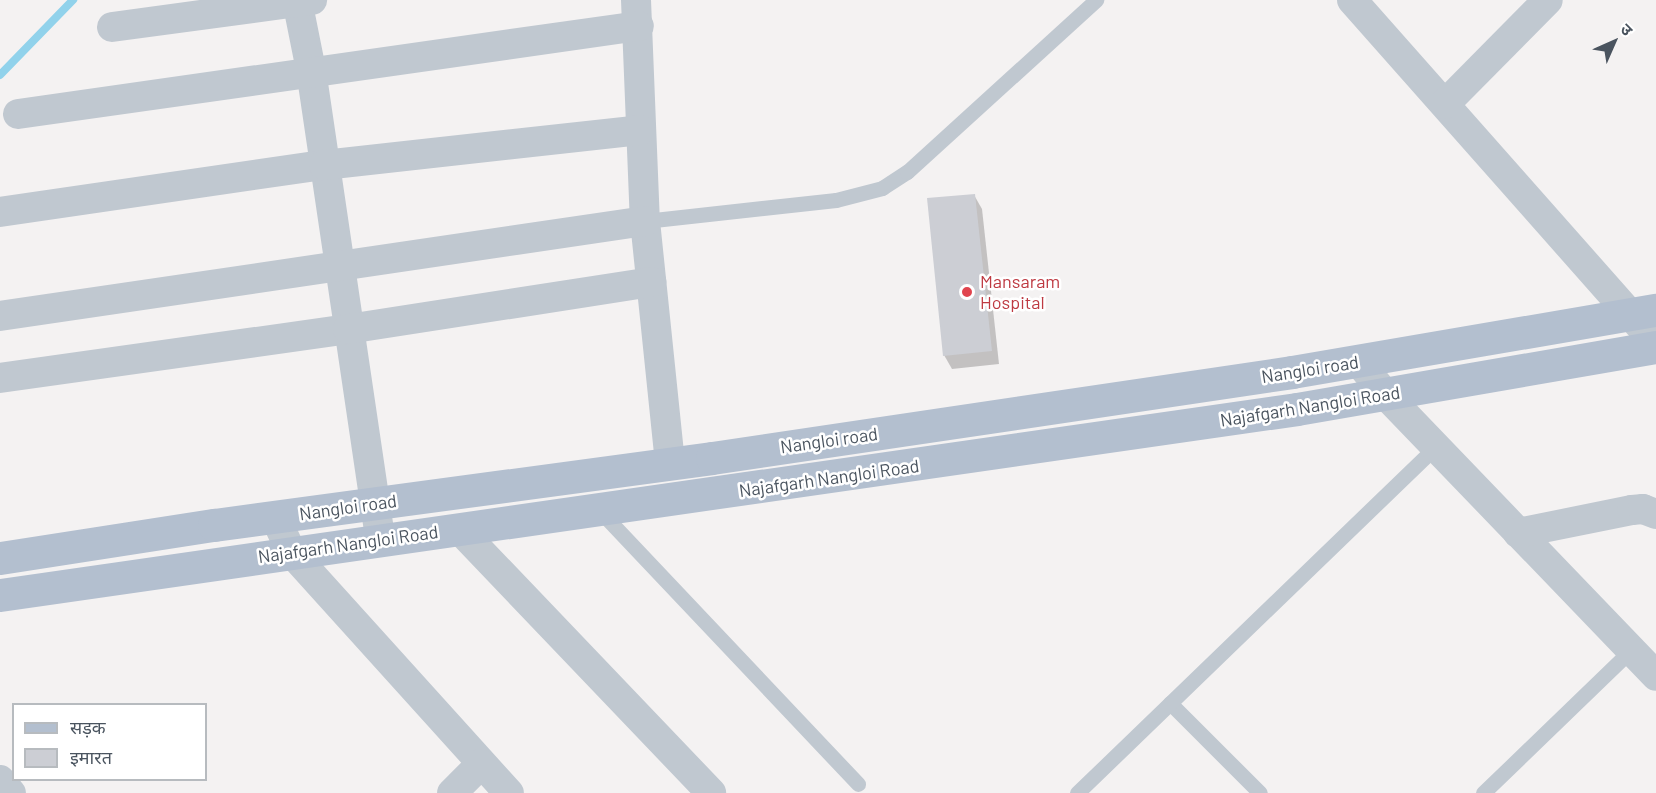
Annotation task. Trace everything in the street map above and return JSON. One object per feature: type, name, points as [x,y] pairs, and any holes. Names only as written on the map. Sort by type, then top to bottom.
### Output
[{"type":"main road","name":"Nangloi road","points":[[0,558],[275,517],[670,463],[1358,361],[1644,312]]},
{"type":"main road","name":"Najafgarh Nangloi Road","points":[[0,595],[599,510],[1385,394],[1656,346]]},
{"type":"street","points":[[1352,0],[1445,104],[1644,312],[1656,346]]},
{"type":"street","points":[[1445,104],[1548,0]]},
{"type":"street","points":[[112,27],[302,1],[380,540]]},
{"type":"street","points":[[18,114],[311,70],[638,7],[640,130],[645,221],[670,463]]},
{"type":"street","points":[[0,212],[324,165],[640,130]]},
{"type":"street","points":[[0,316],[645,221]]},
{"type":"street","points":[[0,378],[348,329],[651,282]]},
{"type":"street","points":[[1358,361],[1385,394],[1435,447],[1656,676]]},
{"type":"street","points":[[1518,533],[1632,510],[1643,509],[1656,514]]},
{"type":"street","points":[[275,517],[291,552],[509,793]]},
{"type":"street","points":[[459,529],[711,793]]},
{"type":"street","points":[[452,793],[481,764]]},
{"type":"street","points":[[0,780],[11,793]]},
{"type":"lane","points":[[645,221],[836,200],[882,188],[907,172],[1096,0]]},
{"type":"lane","points":[[1077,793],[1435,447]]},
{"type":"lane","points":[[599,510],[858,784]]},
{"type":"lane","points":[[1483,793],[1631,650]]},
{"type":"lane","points":[[1170,703],[1260,793]]},
{"type":"building","points":[[975,194],[992,351],[943,356],[927,198]]},
{"type":"waterway","points":[[0,75],[73,0]]},
{"type":"place","name":"Mansaram Hospital","points":[[967,292]]}]
